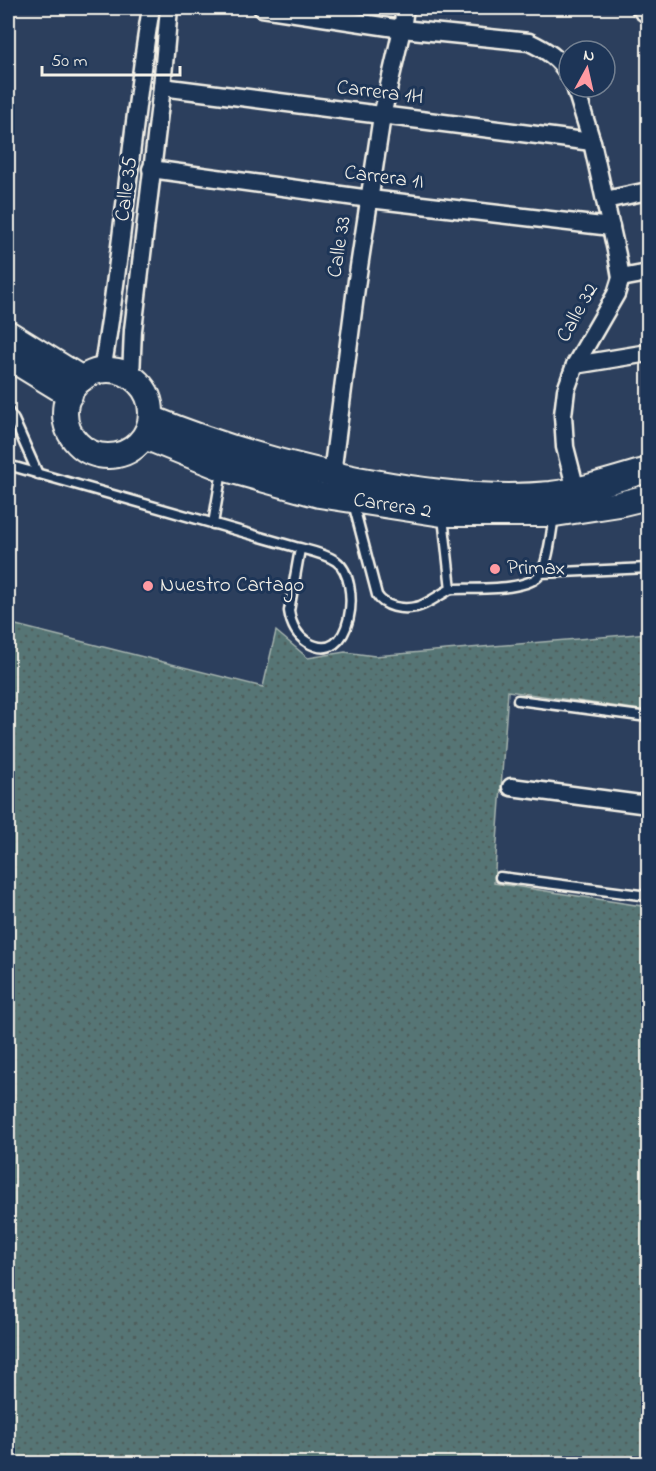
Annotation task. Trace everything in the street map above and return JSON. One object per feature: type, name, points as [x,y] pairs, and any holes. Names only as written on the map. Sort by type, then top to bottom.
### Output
[{"type":"main road","points":[[8,333],[85,382]]},
{"type":"main road","points":[[8,357],[85,382],[117,371],[131,376],[147,394],[151,405],[148,427],[135,447],[124,454],[97,455],[84,449],[74,440],[68,429],[65,415],[85,382]]},
{"type":"main road","name":"Carrera 2","points":[[148,427],[332,474],[429,491],[476,496],[518,496],[576,490],[648,470]]},
{"type":"main road","name":"Carrera 2","points":[[148,427],[222,468],[319,495],[442,514],[555,514],[647,502]]},
{"type":"street","name":"Calle 35","points":[[85,382],[119,252],[137,95],[151,8]]},
{"type":"street","name":"Calle 35","points":[[131,376],[133,330],[162,87],[169,8]]},
{"type":"street","points":[[261,8],[402,29],[529,42],[546,50],[557,59]]},
{"type":"street","name":"Calle 33","points":[[332,474],[357,280],[382,116],[405,8]]},
{"type":"street","points":[[643,8],[648,12]]},
{"type":"street","name":"Carrera 1H","points":[[162,87],[592,142]]},
{"type":"street","name":"Calle 32","points":[[576,490],[565,447],[563,415],[566,390],[575,365],[616,294],[621,278],[592,142],[579,99]]},
{"type":"street","name":"Carrera 1I","points":[[151,169],[370,199],[611,227]]},
{"type":"street","points":[[605,200],[648,191]]},
{"type":"street","points":[[621,278],[648,273]]},
{"type":"street","points":[[575,365],[648,352]]},
{"type":"street","points":[[511,787],[648,805]]},
{"type":"lane","points":[[8,411],[38,474]]},
{"type":"lane","points":[[8,465],[328,557],[337,562],[348,576],[349,615],[344,634],[330,647],[321,648],[303,640],[294,629],[290,619],[289,611],[300,549]]},
{"type":"lane","points":[[213,524],[222,468]]},
{"type":"lane","points":[[352,500],[377,595],[382,602],[393,607],[416,607],[451,589],[518,586],[531,582],[541,573],[555,514]]},
{"type":"lane","points":[[442,514],[451,589]]},
{"type":"lane","points":[[541,573],[648,568]]},
{"type":"lane","points":[[518,700],[648,717]]},
{"type":"lane","points":[[500,877],[648,896]]},
{"type":"green space","points":[[8,623],[263,687],[276,631],[308,658],[345,652],[375,656],[648,633],[648,711],[508,691],[494,883],[648,907],[648,1463],[8,1463]]},
{"type":"place","name":"Primax","points":[[495,569]]},
{"type":"place","name":"Nuestro Cartago","points":[[148,586]]}]
